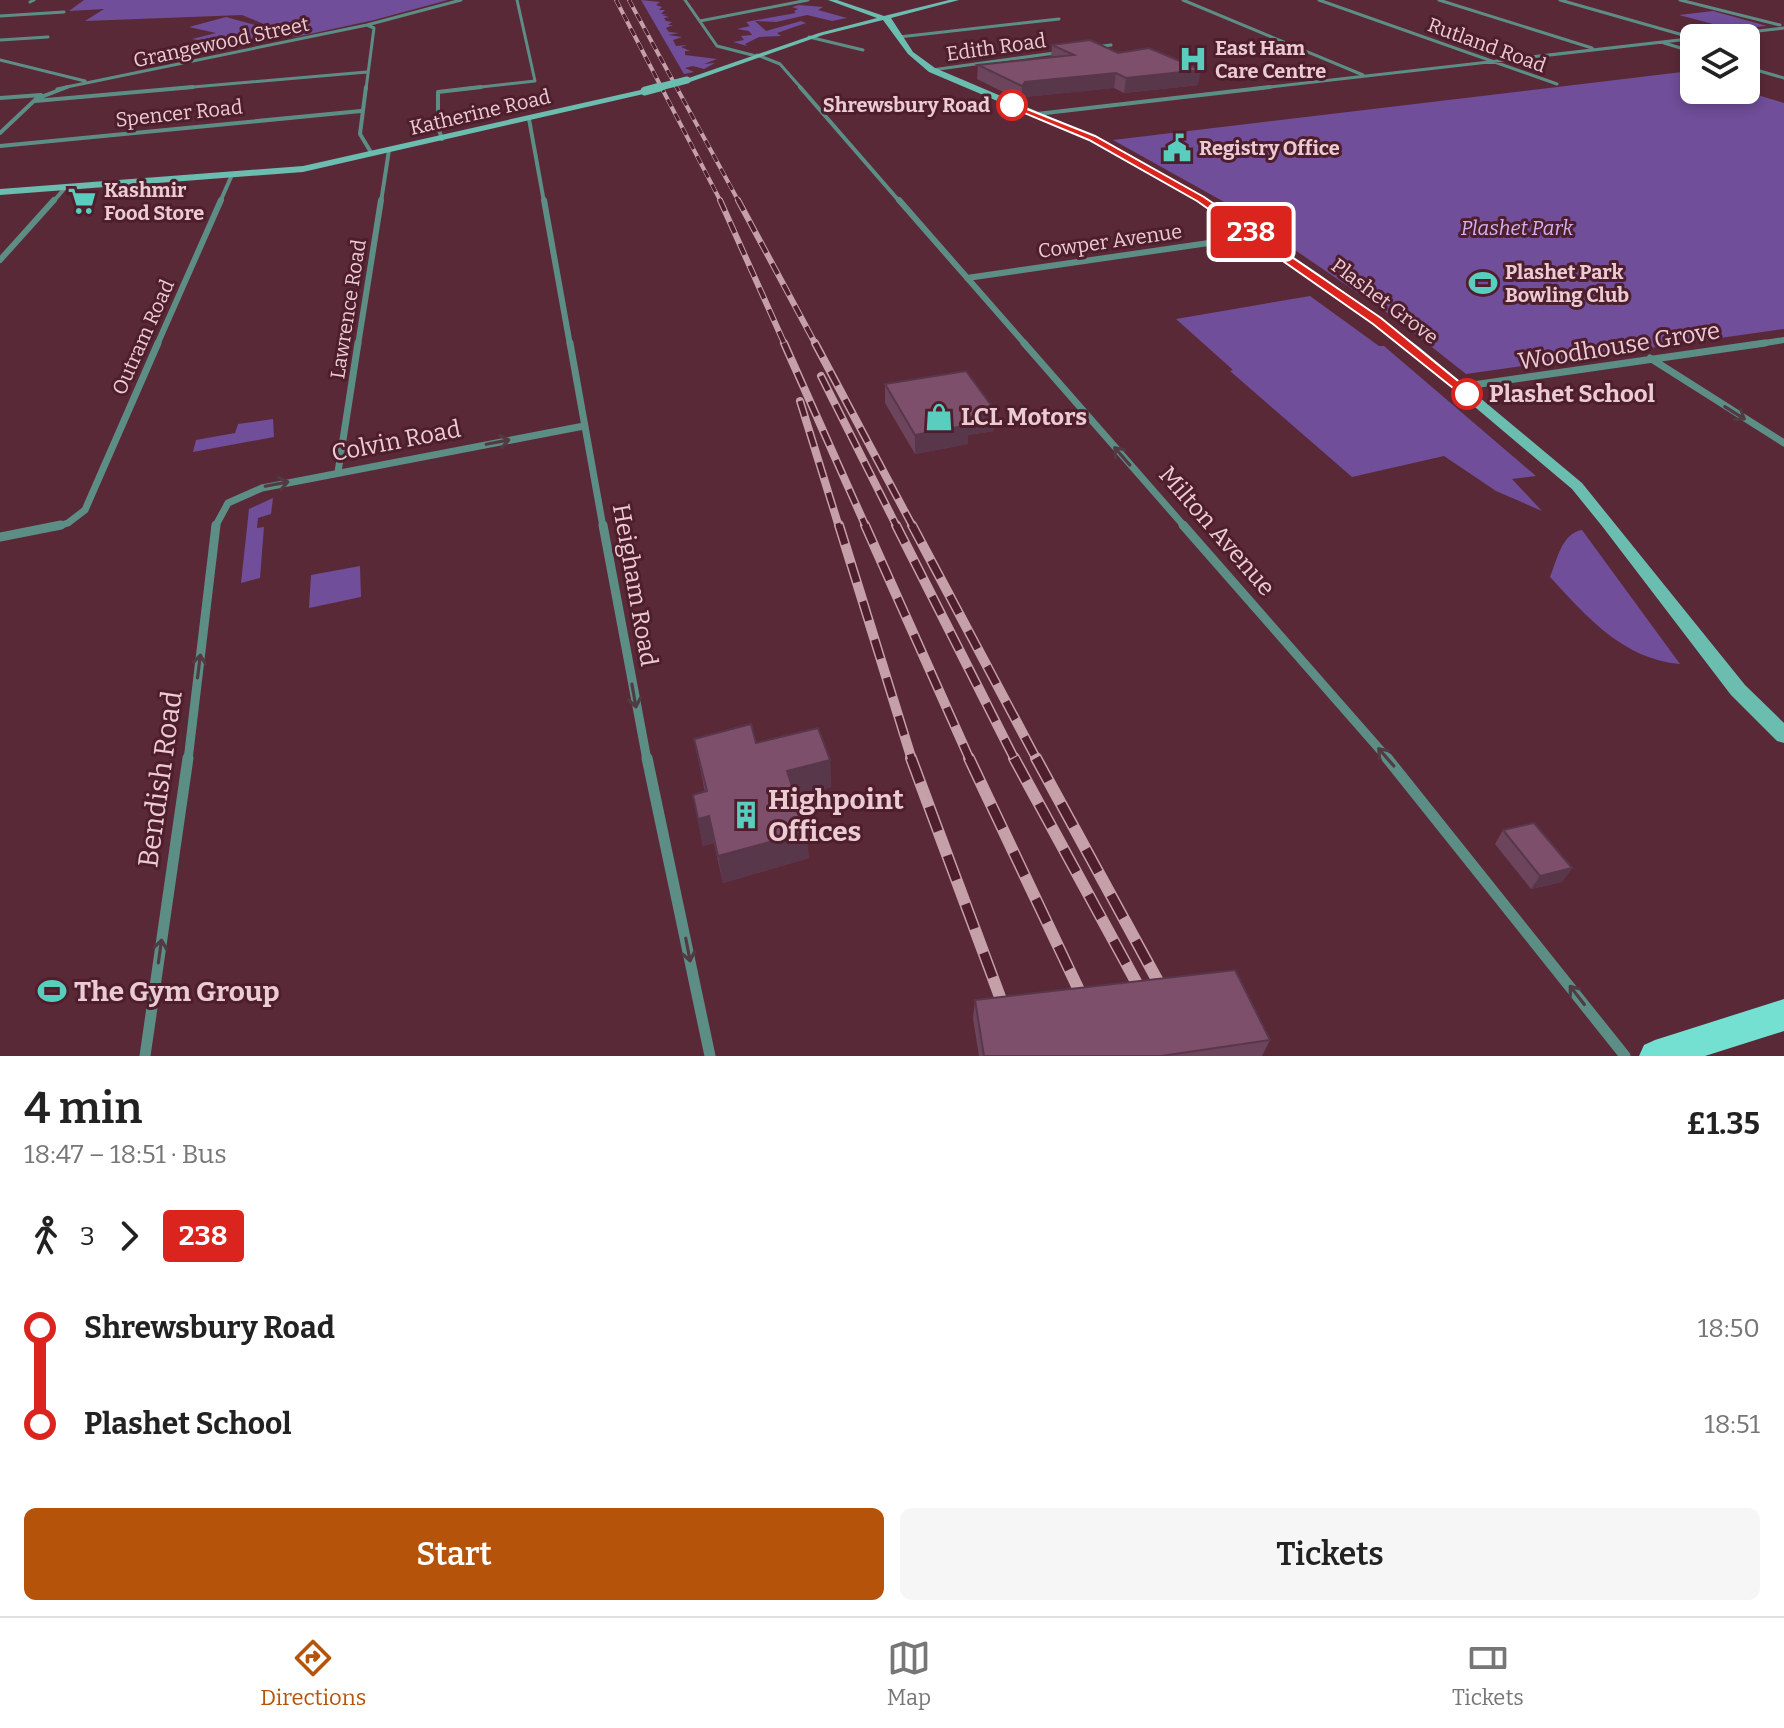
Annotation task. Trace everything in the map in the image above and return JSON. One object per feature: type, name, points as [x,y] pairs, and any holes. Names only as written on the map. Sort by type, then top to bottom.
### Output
[{"type":"main road","points":[[831,0],[883,16]]},
{"type":"main road","name":"Katherine Road","points":[[0,192],[231,177],[303,169],[645,91],[687,80],[809,37],[956,0]]},
{"type":"main road","name":"Plashet Grove","points":[[883,16],[891,22],[915,58],[932,70],[1131,158],[1257,236],[1377,321],[1577,486],[1738,690],[1784,735]]},
{"type":"main road","points":[[1655,1056],[1784,1015]]},
{"type":"street","name":"Grangewood Street","points":[[0,133],[42,95],[89,82],[367,25],[461,0]]},
{"type":"street","points":[[442,139],[438,127],[438,92],[535,81],[517,0]]},
{"type":"street","name":"Milton Avenue","points":[[685,0],[717,46],[777,61],[1399,772],[1625,1056]]},
{"type":"street","points":[[700,21],[808,0]]},
{"type":"street","points":[[1183,0],[1364,76]]},
{"type":"street","name":"Rutland Road","points":[[1319,0],[1557,84]]},
{"type":"street","points":[[1439,0],[1596,49]]},
{"type":"street","points":[[1560,0],[1680,34]]},
{"type":"street","points":[[1680,0],[1784,27]]},
{"type":"street","points":[[0,16],[64,12]]},
{"type":"street","points":[[899,37],[1059,19]]},
{"type":"street","points":[[367,25],[374,28],[360,134],[372,154]]},
{"type":"street","points":[[1760,30],[1784,27]]},
{"type":"street","points":[[0,40],[48,37]]},
{"type":"street","points":[[809,37],[863,50]]},
{"type":"street","points":[[1037,114],[1680,40]]},
{"type":"street","points":[[1661,42],[1680,48]]},
{"type":"street","name":"Edith Road","points":[[1081,49],[1111,45]]},
{"type":"street","name":"Edith Road","points":[[932,70],[1066,51]]},
{"type":"street","points":[[0,60],[89,82]]},
{"type":"street","points":[[1760,71],[1784,78]]},
{"type":"street","points":[[35,101],[367,72]]},
{"type":"street","points":[[0,98],[42,95]]},
{"type":"street","name":"Spencer Road","points":[[0,146],[361,111]]},
{"type":"street","name":"Heigham Road","points":[[529,119],[636,707],[710,1056]]},
{"type":"street","name":"Lawrence Road","points":[[338,472],[389,150]]},
{"type":"street","name":"Outram Road","points":[[0,537],[66,524],[85,510],[231,177]]},
{"type":"street","points":[[0,260],[64,189]]},
{"type":"street","name":"Cowper Avenue","points":[[967,278],[1257,236]]},
{"type":"street","name":"Woodhouse Grove","points":[[1459,387],[1784,340]]},
{"type":"street","points":[[1650,358],[1784,443]]},
{"type":"street","name":"Colvin Road","points":[[221,508],[230,498],[253,490],[584,426]]},
{"type":"street","name":"Bendish Road","points":[[145,1056],[181,817],[216,523],[221,508]]},
{"type":"green space","points":[[84,0],[448,0],[296,37],[242,15],[85,21],[104,9],[69,11]]},
{"type":"green space","points":[[641,0],[660,2],[656,5],[662,7],[659,10],[665,10],[661,14],[668,14],[662,15],[669,17],[664,18],[666,21],[672,22],[668,25],[673,25],[666,28],[669,32],[679,33],[668,35],[682,37],[673,40],[676,46],[687,45],[681,47],[690,51],[685,51],[685,55],[717,59],[704,64],[715,63],[704,69],[693,66],[685,68],[694,72],[684,74]]},
{"type":"green space","points":[[792,7],[823,7],[818,10],[847,18],[832,21],[807,15],[776,22],[755,21],[766,31],[801,21],[806,23],[777,33],[781,36],[759,37],[745,44],[747,46],[733,42],[744,40],[741,36],[752,35],[749,31],[737,29],[750,26],[746,22],[796,13],[794,11],[798,9]]},
{"type":"green space","points":[[1713,11],[1760,24],[1713,24],[1679,15]]},
{"type":"green space","points":[[226,17],[259,26],[252,29],[276,34],[255,39],[226,34],[251,40],[229,46],[192,39],[216,33],[189,27]]},
{"type":"green space","name":"Plashet Park","points":[[1680,72],[1680,104],[1760,104],[1760,96],[1784,103],[1784,329],[1466,374],[1399,321],[1226,203],[1113,140]]},
{"type":"green space","points":[[1310,296],[1379,346],[1384,346],[1536,476],[1512,479],[1542,511],[1496,491],[1444,456],[1352,477],[1230,371],[1233,370],[1176,319]]},
{"type":"green space","points":[[273,419],[274,437],[193,452],[196,440],[235,433],[238,424]]},
{"type":"green space","points":[[273,498],[271,514],[258,518],[257,528],[264,527],[260,578],[241,583],[249,509]]},
{"type":"green space","points":[[1582,530],[1680,664],[1641,654],[1624,645],[1592,621],[1550,577],[1565,542],[1575,532]]},
{"type":"green space","points":[[360,566],[361,597],[309,608],[311,575]]},
{"type":"building","points":[[1090,40],[1118,53],[1149,48],[1201,70],[1126,78],[1116,73],[1025,82],[1022,86],[978,65],[1074,55],[1052,45]]},
{"type":"building","points":[[966,371],[996,412],[964,418],[969,425],[915,435],[885,384]]},
{"type":"building","name":"Highpoint Offices","points":[[751,724],[756,743],[818,728],[830,760],[787,771],[807,832],[718,856],[709,816],[698,819],[693,795],[707,791],[694,739]]},
{"type":"building","points":[[1534,823],[1572,868],[1540,876],[1503,830]]},
{"type":"building","points":[[1235,970],[1270,1040],[1161,1056],[984,1056],[975,1000]]},
{"type":"railway","points":[[616,0],[720,201]]},
{"type":"railway","points":[[629,0],[739,202]]},
{"type":"railway","points":[[738,200],[816,345]]},
{"type":"railway","points":[[720,201],[785,345]]},
{"type":"railway","points":[[784,343],[866,527]]},
{"type":"railway","points":[[815,343],[913,527]]},
{"type":"railway","points":[[821,376],[897,527]]},
{"type":"railway","points":[[800,401],[839,527]]},
{"type":"railway","points":[[839,525],[912,760]]},
{"type":"railway","points":[[865,525],[970,760]]},
{"type":"railway","points":[[896,525],[1015,760]]},
{"type":"railway","points":[[912,525],[1037,760]]},
{"type":"railway","points":[[911,758],[1022,1056]]},
{"type":"railway","points":[[969,758],[1087,1007]]},
{"type":"railway","points":[[1014,758],[1146,1000]]},
{"type":"railway","points":[[1036,758],[1166,996]]},
{"type":"bus line","name":"238","points":[[1012,105],[1092,138],[1201,199],[1377,321],[1467,394]]},
{"type":"place","name":"East Ham Care Centre","points":[[1193,59]]},
{"type":"place","name":"Shrewsbury Road","points":[[1012,105]]},
{"type":"place","name":"Registry Office","points":[[1177,148]]},
{"type":"place","name":"Kashmir Food Store","points":[[82,201]]},
{"type":"place","name":"Plashet Park Bowling Club","points":[[1483,283]]},
{"type":"place","name":"Plashet School","points":[[1467,394]]},
{"type":"place","name":"LCL Motors","points":[[939,417]]},
{"type":"place","name":"Highpoint Offices","points":[[746,815]]},
{"type":"place","name":"The Gym Group","points":[[52,991]]}]
